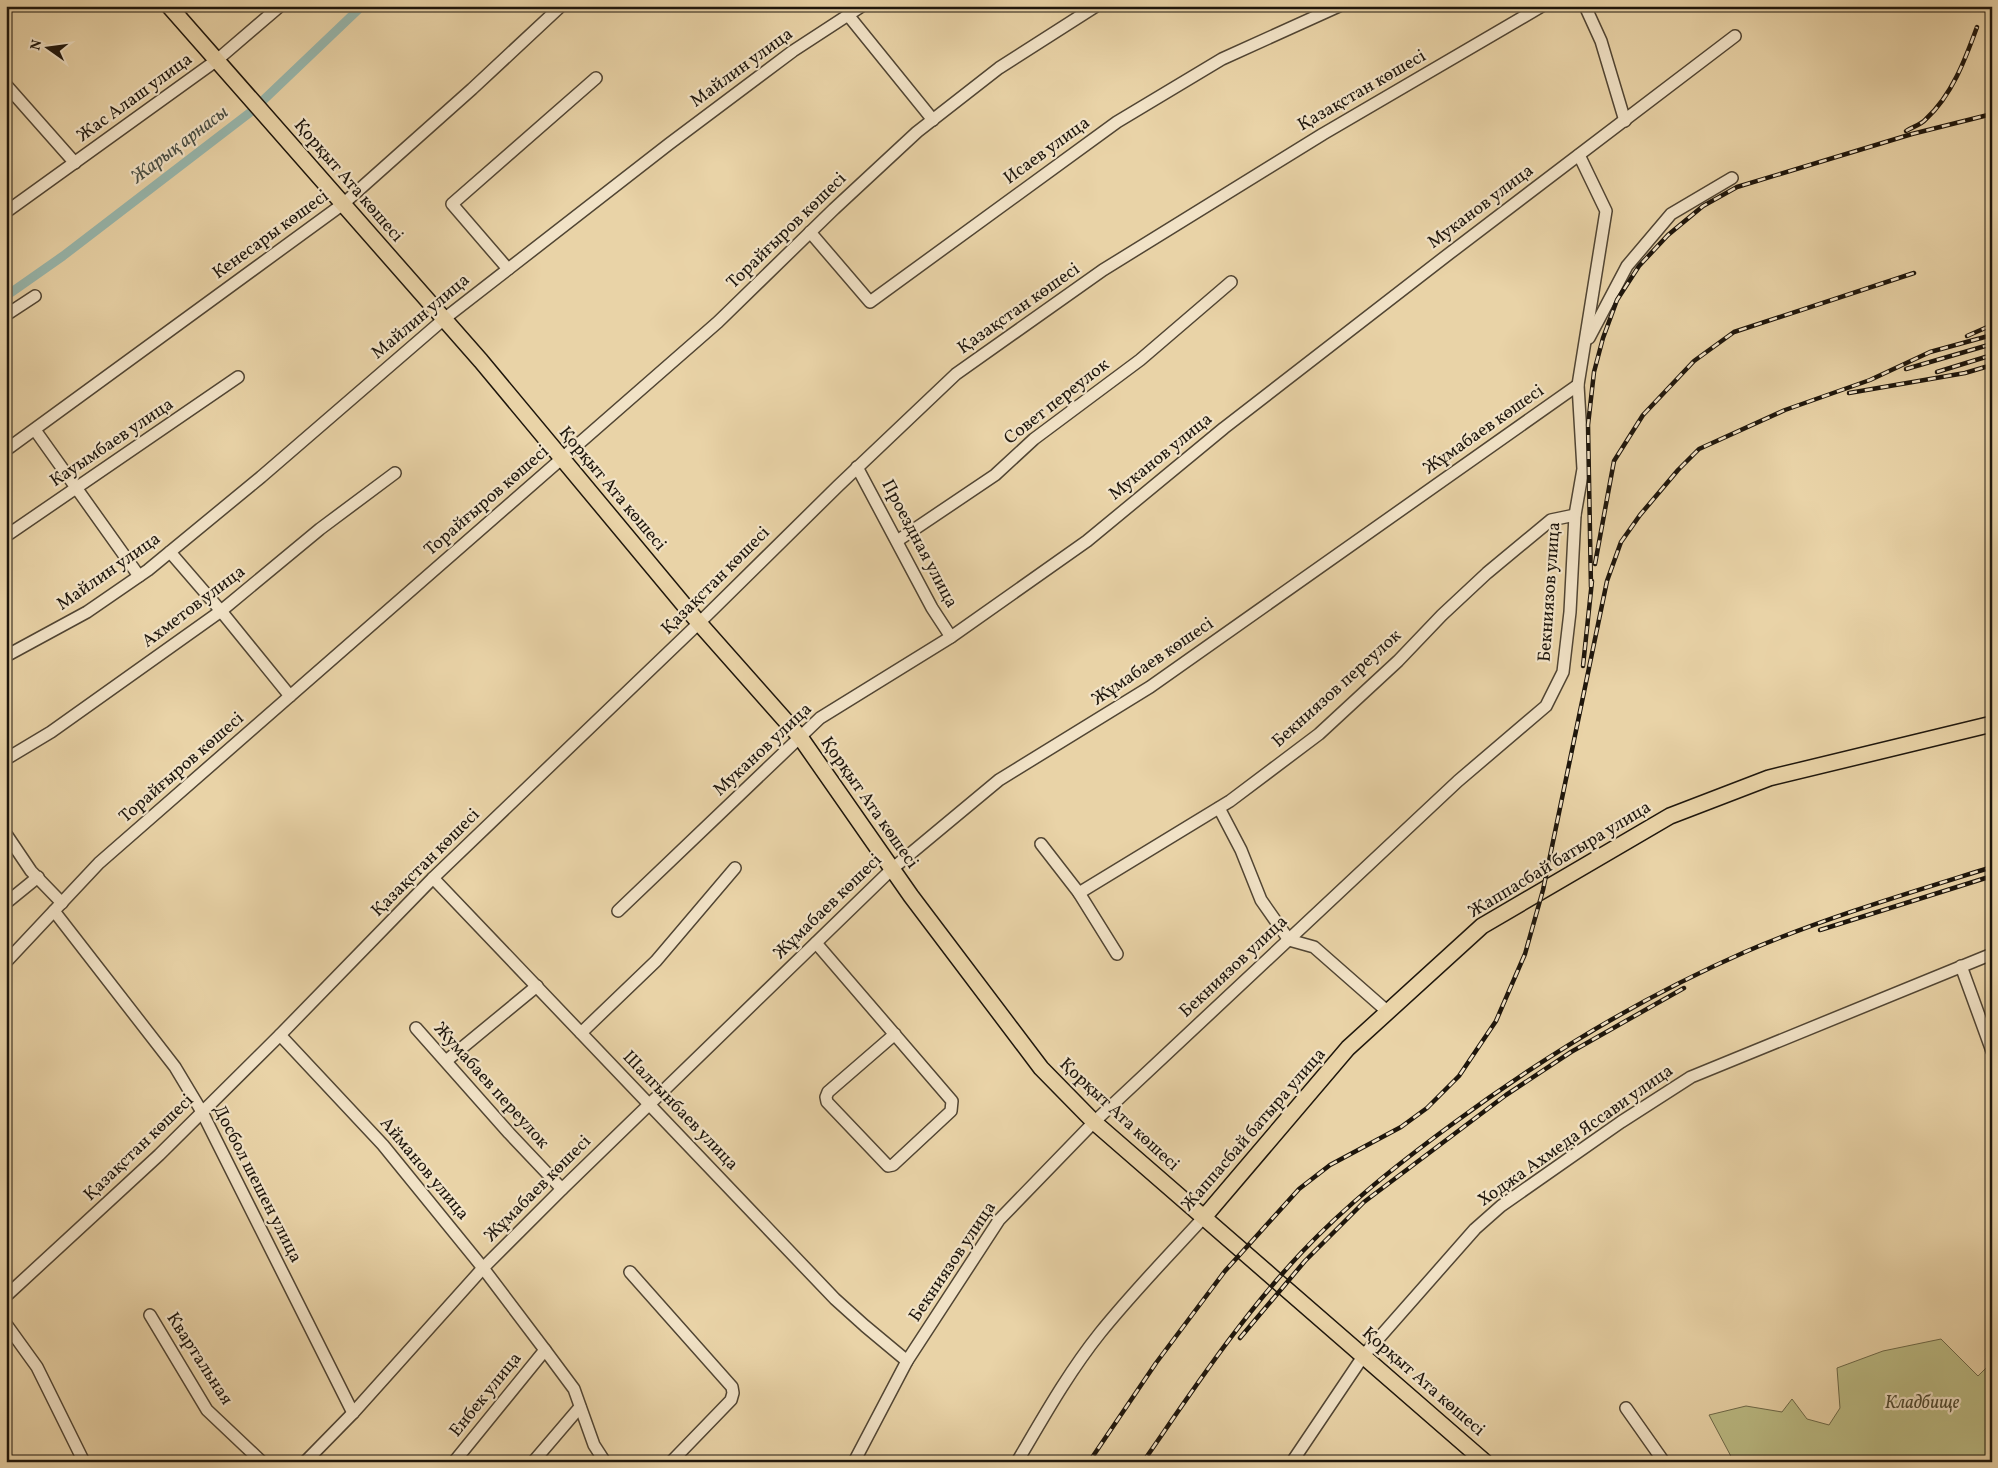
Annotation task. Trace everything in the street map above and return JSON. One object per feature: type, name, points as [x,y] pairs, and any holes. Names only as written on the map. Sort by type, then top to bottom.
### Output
[{"type":"main road","points":[[170,6],[217,60]]},
{"type":"main road","name":"Қорқыт Ата көшесі","points":[[217,60],[444,319],[699,623],[800,737],[892,869],[1041,1068],[1094,1122],[1205,1216],[1485,1462]]},
{"type":"main road","name":"Жаппасбай батыра улица","points":[[1205,1216],[1348,1048],[1482,926],[1670,816],[1769,778],[1992,724]]},
{"type":"street","name":"Жас Алаш улица","points":[[6,212],[217,60],[280,6]]},
{"type":"street","name":"Кенесары көшесі","points":[[6,450],[343,204],[472,90],[561,6]]},
{"type":"street","name":"Майлин улица","points":[[6,656],[87,612],[139,576],[261,477],[444,319],[769,68],[862,6]]},
{"type":"street","name":"Торайғыров көшесі","points":[[6,962],[100,863],[718,322],[916,132],[999,68],[1096,6]]},
{"type":"street","name":"Исаев улица","points":[[810,232],[870,302],[1117,122],[1222,59],[1339,6]]},
{"type":"street","name":"Қазақстан көшесі","points":[[6,1296],[159,1155],[280,1035],[433,878],[699,623],[857,467],[956,374],[1103,270],[1528,10],[1542,6]]},
{"type":"street","points":[[1585,6],[1601,41],[1625,121]]},
{"type":"street","points":[[848,15],[933,120]]},
{"type":"street","name":"Муканов улица","points":[[618,910],[820,718],[951,637],[1087,541],[1224,428],[1734,36]]},
{"type":"street","points":[[508,269],[452,204],[596,78]]},
{"type":"street","points":[[6,85],[75,163]]},
{"type":"street","points":[[1575,515],[1583,469],[1578,385],[1606,211],[1579,155]]},
{"type":"street","points":[[1584,349],[1627,266],[1671,214],[1732,178]]},
{"type":"street","name":"Совет переулок","points":[[897,541],[996,474],[1034,438],[1140,360],[1231,282]]},
{"type":"street","points":[[6,315],[35,296]]},
{"type":"street","name":"Кауымбаев улица","points":[[6,536],[238,377]]},
{"type":"street","name":"Жұмабаев көшесі","points":[[305,1462],[353,1413],[483,1268],[892,869],[999,780],[1150,687],[1578,385]]},
{"type":"street","points":[[35,430],[139,576]]},
{"type":"street","name":"Проездная улица","points":[[857,467],[932,608],[951,637]]},
{"type":"street","name":"Ахметов улица","points":[[6,759],[51,732],[221,611],[320,529],[395,473]]},
{"type":"street","name":"Бекниязов улица","points":[[854,1462],[907,1360],[999,1220],[1094,1122],[1458,781],[1546,706],[1563,672],[1570,612],[1575,515],[1551,520]]},
{"type":"street","name":"Бекниязов переулок","points":[[1079,893],[1219,808],[1319,734],[1398,661],[1487,573],[1551,520]]},
{"type":"street","points":[[170,552],[290,696]]},
{"type":"street","points":[[1219,808],[1241,850],[1262,900],[1289,940],[1314,947],[1388,1012]]},
{"type":"street","points":[[6,834],[38,878],[62,903]]},
{"type":"street","points":[[1041,844],[1079,893],[1117,954]]},
{"type":"street","points":[[581,1033],[656,961],[734,868]]},
{"type":"street","points":[[6,903],[38,878]]},
{"type":"street","name":"Шалгынбаев улица","points":[[433,878],[835,1299],[907,1360]]},
{"type":"street","name":"Досбол шешен улица","points":[[54,912],[175,1066],[202,1112],[353,1413]]},
{"type":"street","points":[[816,943],[895,1034],[952,1101],[951,1111],[908,1152],[893,1165],[888,1166],[884,1164],[827,1102],[826,1097],[828,1092],[895,1034]]},
{"type":"street","name":"Ходжа Ахмеда Яссави улица","points":[[1292,1462],[1364,1355],[1475,1229],[1501,1206],[1621,1122],[1692,1077],[1992,954]]},
{"type":"street","points":[[1961,966],[1992,1051]]},
{"type":"street","points":[[446,1061],[536,986]]},
{"type":"street","name":"Жумабаев переулок","points":[[416,1028],[509,1133],[562,1189]]},
{"type":"street","name":"Айманов улица","points":[[280,1035],[383,1144],[483,1268],[574,1389],[594,1446],[605,1462]]},
{"type":"street","name":"Жаппасбай батыра улица","points":[[1017,1462],[1058,1392],[1099,1335],[1205,1216]]},
{"type":"street","points":[[630,1272],[732,1387],[733,1393],[730,1400],[670,1462]]},
{"type":"street","name":"Квартальная","points":[[150,1316],[207,1410],[262,1462]]},
{"type":"street","points":[[6,1324],[37,1367],[84,1462]]},
{"type":"street","name":"Енбек улица","points":[[454,1462],[545,1350]]},
{"type":"street","points":[[533,1462],[580,1407]]},
{"type":"street","points":[[1626,1408],[1664,1462]]},
{"type":"green space","name":"Кладбище","points":[[1941,1339],[1978,1376],[1987,1367],[1992,1371],[1992,1459],[1988,1462],[1734,1462],[1709,1415],[1746,1406],[1782,1412],[1792,1399],[1807,1419],[1829,1425],[1840,1408],[1837,1368],[1883,1351]]},
{"type":"waterway","name":"Жарық арнасы","points":[[6,296],[63,256],[252,111],[362,6]]},
{"type":"railway","points":[[1906,131],[1924,121],[1943,99],[1957,76],[1977,27]]},
{"type":"railway","points":[[1591,587],[1588,425],[1594,372],[1603,338],[1617,300],[1639,266],[1668,235],[1703,206],[1737,187],[1912,134],[1992,114]]},
{"type":"railway","points":[[1595,564],[1614,461],[1643,415],[1694,361],[1734,332],[1914,273]]},
{"type":"railway","points":[[1967,336],[1992,325]]},
{"type":"railway","points":[[1089,1462],[1156,1363],[1225,1271],[1299,1189],[1330,1165],[1401,1127],[1427,1108],[1459,1076],[1496,1021],[1525,954],[1543,890],[1607,581],[1621,542],[1640,515],[1678,470],[1699,449],[1785,410],[1870,380],[1930,352],[1992,335]]},
{"type":"railway","points":[[1906,369],[1992,344]]},
{"type":"railway","points":[[1937,372],[1992,355]]},
{"type":"railway","points":[[1849,393],[1965,373],[1992,365]]},
{"type":"railway","points":[[1583,666],[1592,581]]},
{"type":"railway","points":[[1143,1462],[1238,1328],[1279,1277],[1318,1235],[1392,1170],[1486,1100],[1593,1030],[1668,989],[1745,952],[1867,906],[1992,867]]},
{"type":"railway","points":[[1820,930],[1992,876]]},
{"type":"railway","points":[[1240,1338],[1305,1261],[1364,1202],[1506,1095],[1571,1052],[1684,988]]}]
